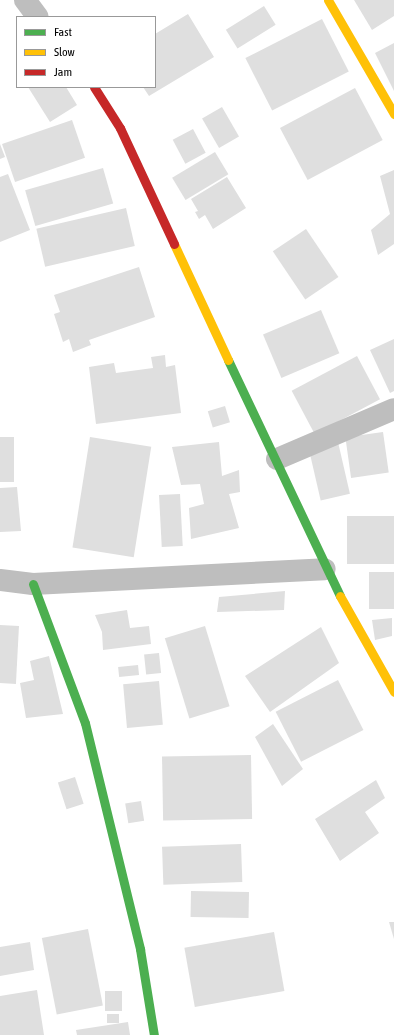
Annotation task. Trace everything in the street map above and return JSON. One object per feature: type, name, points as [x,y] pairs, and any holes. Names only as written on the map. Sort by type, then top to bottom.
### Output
[{"type":"street","points":[[25,0],[37,16]]},
{"type":"street","points":[[328,0],[394,114]]},
{"type":"street","points":[[95,88],[120,128],[277,459],[325,569],[394,692]]},
{"type":"street","points":[[277,459],[394,409]]},
{"type":"street","points":[[0,580],[32,584],[325,569]]},
{"type":"street","points":[[32,584],[87,731],[139,942],[154,1035]]},
{"type":"building","points":[[354,0],[394,0],[394,16],[372,30]]},
{"type":"building","points":[[264,6],[276,25],[237,49],[226,30]]},
{"type":"building","points":[[188,14],[214,57],[149,96],[144,88],[156,88],[156,33]]},
{"type":"building","points":[[322,19],[349,72],[272,111],[245,58]]},
{"type":"building","points":[[394,43],[394,91],[375,53]]},
{"type":"building","points":[[29,88],[67,88],[77,105],[50,122]]},
{"type":"building","points":[[355,88],[383,140],[308,180],[280,128]]},
{"type":"building","points":[[222,107],[239,136],[219,148],[202,118]]},
{"type":"building","points":[[72,120],[85,158],[15,182],[2,144]]},
{"type":"building","points":[[193,129],[206,153],[185,164],[173,140]]},
{"type":"building","points":[[0,144],[5,157],[0,159]]},
{"type":"building","points":[[215,152],[228,174],[186,200],[172,178]]},
{"type":"building","points":[[103,168],[113,204],[35,226],[25,190]]},
{"type":"building","points":[[394,170],[394,244],[378,255],[371,230],[390,214],[380,176]]},
{"type":"building","points":[[8,174],[30,230],[0,242],[0,177]]},
{"type":"building","points":[[227,177],[246,208],[213,229],[205,215],[199,219],[195,212],[198,211],[191,199]]},
{"type":"building","points":[[126,208],[135,246],[45,267],[36,229]]},
{"type":"building","points":[[306,229],[338,277],[305,299],[273,251]]},
{"type":"building","points":[[139,267],[155,317],[89,340],[91,345],[73,352],[69,339],[63,342],[54,314],[60,312],[54,295]]},
{"type":"building","points":[[321,310],[339,353],[281,378],[263,335]]},
{"type":"building","points":[[394,339],[394,391],[390,393],[370,350]]},
{"type":"building","points":[[165,355],[166,367],[175,365],[181,413],[96,424],[89,367],[114,363],[116,373],[153,368],[151,357]]},
{"type":"building","points":[[357,356],[380,399],[315,434],[292,391]]},
{"type":"building","points":[[225,406],[230,422],[213,428],[208,411]]},
{"type":"building","points":[[383,432],[389,473],[351,478],[345,437]]},
{"type":"building","points":[[0,437],[14,437],[14,482],[0,482]]},
{"type":"building","points":[[90,437],[151,447],[134,557],[72,548]]},
{"type":"building","points":[[219,442],[222,476],[239,470],[240,492],[229,494],[239,528],[191,539],[189,508],[204,504],[200,484],[181,485],[172,447]]},
{"type":"building","points":[[338,442],[350,494],[321,500],[309,449]]},
{"type":"building","points":[[17,487],[21,531],[0,532],[0,488]]},
{"type":"building","points":[[180,494],[183,546],[162,547],[159,495]]},
{"type":"building","points":[[347,516],[394,516],[394,564],[347,564]]},
{"type":"building","points":[[369,572],[394,572],[394,609],[369,609]]},
{"type":"building","points":[[285,591],[284,610],[217,612],[219,597]]},
{"type":"building","points":[[127,610],[130,628],[149,626],[151,644],[103,650],[102,632],[95,615]]},
{"type":"building","points":[[392,618],[392,636],[375,640],[372,620]]},
{"type":"building","points":[[0,625],[19,626],[16,684],[0,683]]},
{"type":"building","points":[[205,626],[230,706],[189,719],[165,638]]},
{"type":"building","points":[[321,627],[339,663],[270,712],[245,676]]},
{"type":"building","points":[[159,653],[161,673],[146,674],[144,655]]},
{"type":"building","points":[[49,656],[63,714],[26,718],[20,683],[34,680],[30,661]]},
{"type":"building","points":[[138,665],[139,675],[119,677],[118,667]]},
{"type":"building","points":[[338,680],[363,730],[301,762],[276,712]]},
{"type":"building","points":[[159,681],[163,725],[127,728],[123,684]]},
{"type":"building","points":[[273,724],[303,769],[282,786],[255,737]]},
{"type":"building","points":[[251,755],[252,819],[163,821],[162,757]]},
{"type":"building","points":[[75,777],[84,804],[67,809],[58,783]]},
{"type":"building","points":[[376,780],[385,798],[365,812],[379,833],[340,861],[315,819]]},
{"type":"building","points":[[141,801],[144,821],[128,823],[125,804]]},
{"type":"building","points":[[241,844],[242,882],[163,885],[162,847]]},
{"type":"building","points":[[191,891],[249,892],[249,918],[191,917]]},
{"type":"building","points":[[389,922],[394,922],[394,939]]},
{"type":"building","points":[[88,929],[103,1006],[57,1015],[42,938]]},
{"type":"building","points":[[274,932],[284,991],[195,1007],[184,948]]},
{"type":"building","points":[[30,942],[34,970],[0,976],[0,947]]},
{"type":"building","points":[[37,990],[44,1035],[0,1035],[0,996]]},
{"type":"building","points":[[105,991],[122,991],[122,1011],[105,1011]]},
{"type":"building","points":[[107,1014],[119,1014],[119,1023],[107,1023]]},
{"type":"building","points":[[128,1022],[130,1035],[77,1035],[76,1030]]},
{"type":"traffic: fast","points":[[228,360],[340,596]]},
{"type":"traffic: fast","points":[[33,584],[85,723],[140,949],[154,1035]]},
{"type":"traffic: slow","points":[[328,0],[394,114]]},
{"type":"traffic: slow","points":[[174,244],[228,360]]},
{"type":"traffic: slow","points":[[340,596],[394,692]]},
{"type":"traffic: jam","points":[[95,88],[120,128],[174,244]]}]
